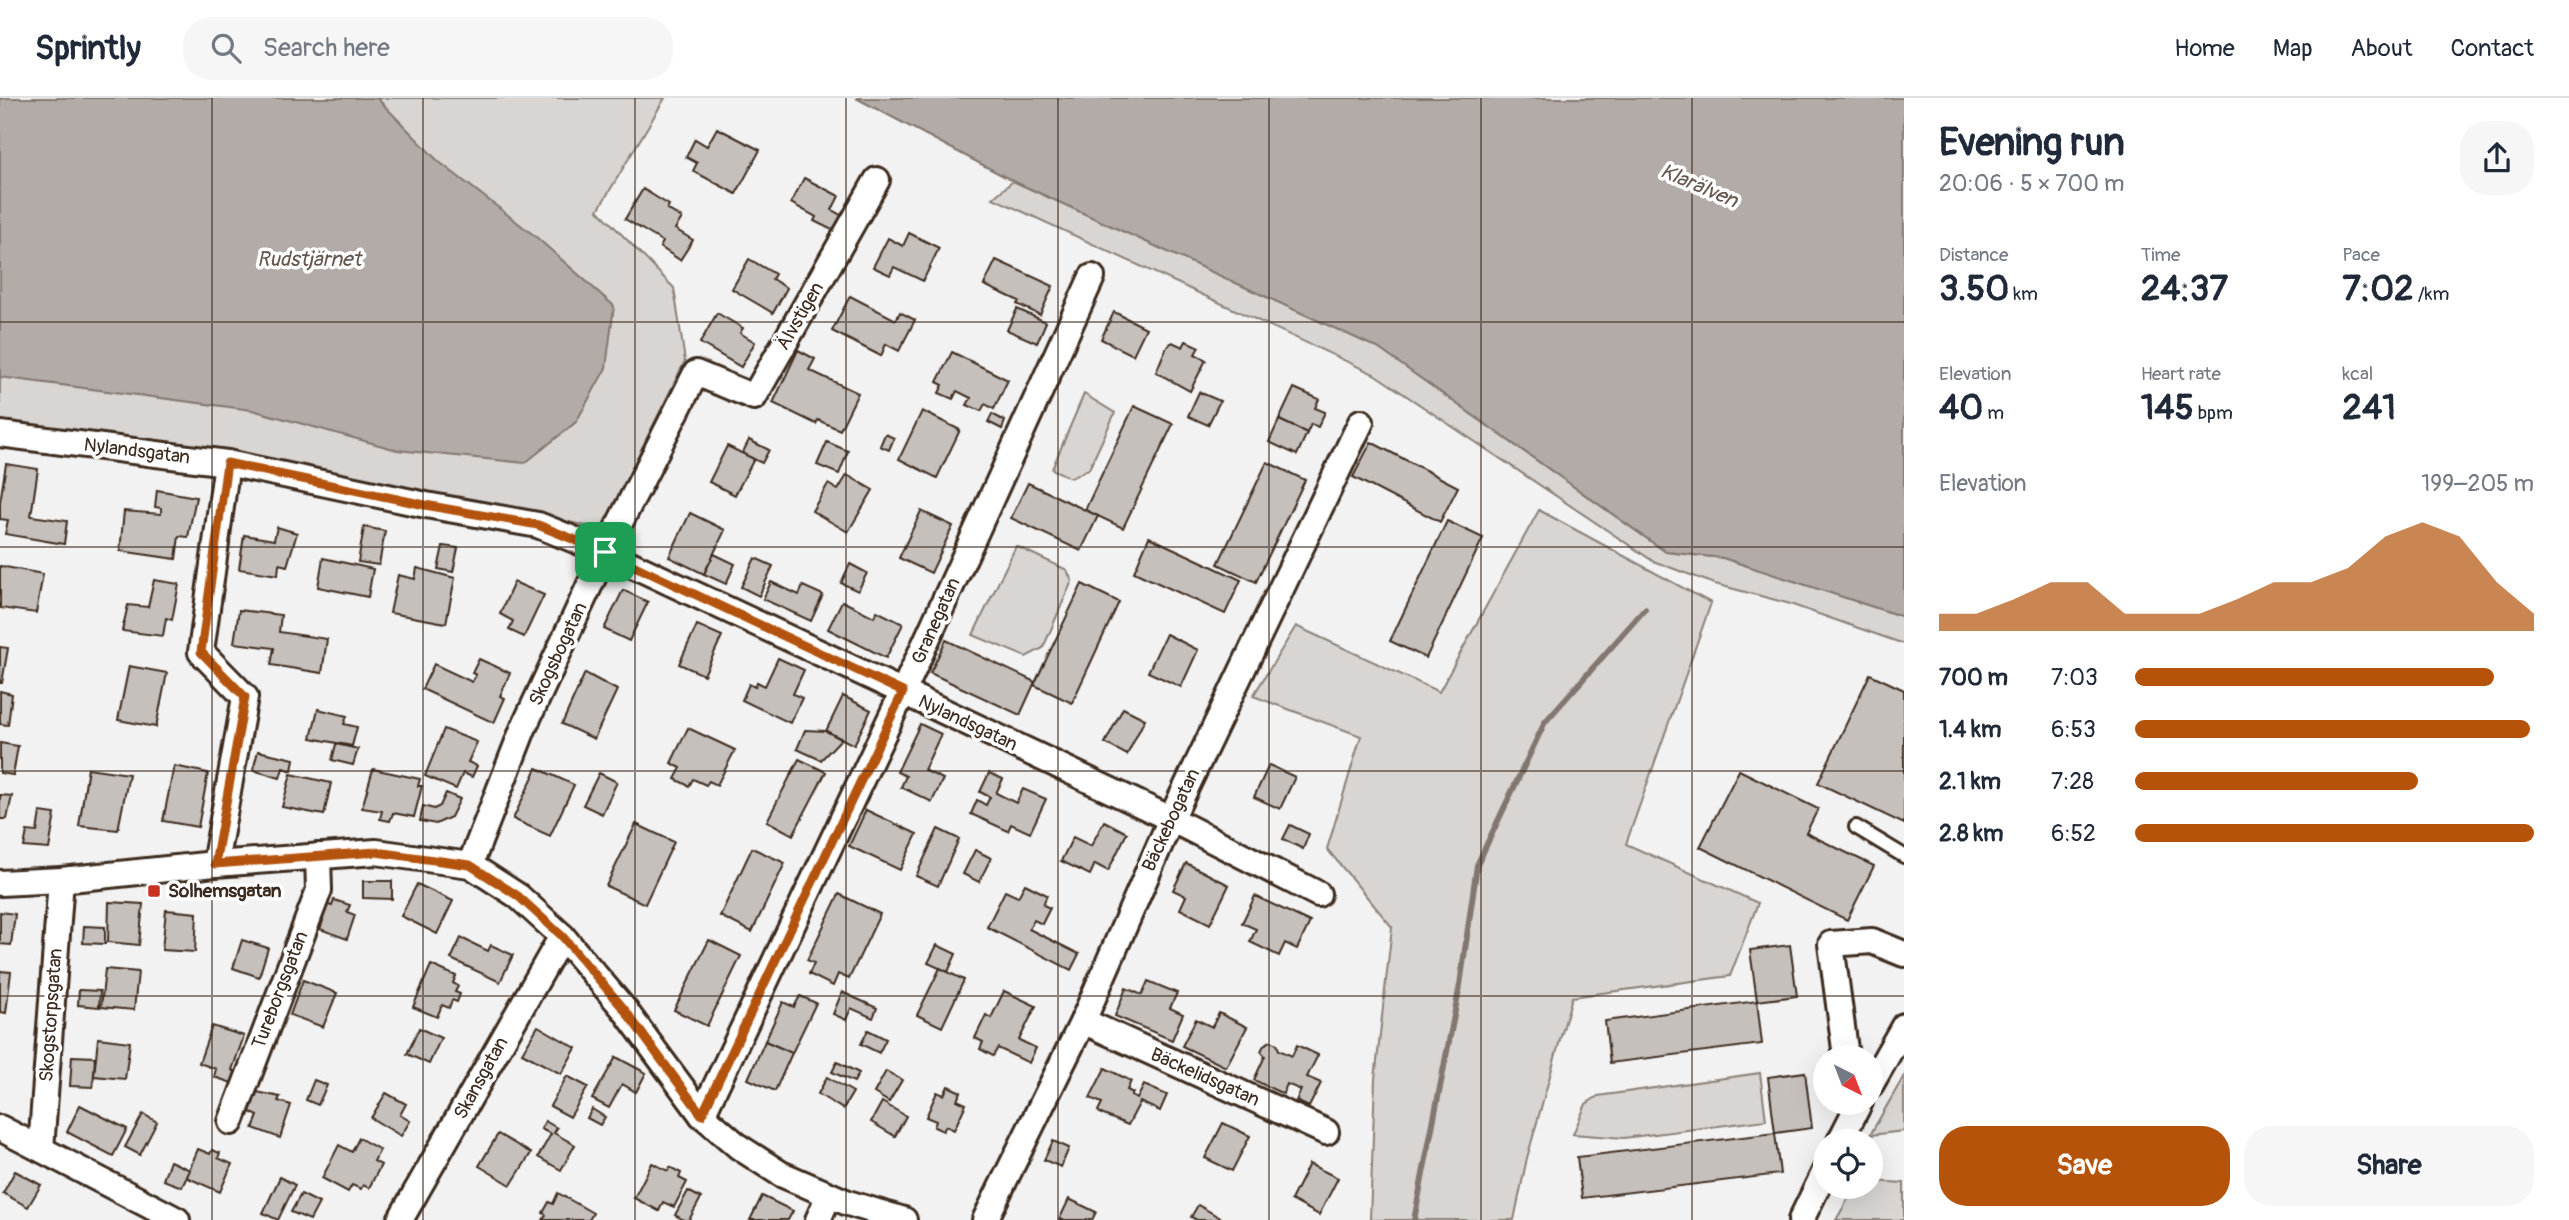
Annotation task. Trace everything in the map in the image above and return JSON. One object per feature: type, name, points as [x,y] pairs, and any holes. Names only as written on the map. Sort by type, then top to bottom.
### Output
[{"type":"street","name":"Älvstigen","points":[[696,373],[754,397],[877,180]]},
{"type":"street","name":"Granegatan","points":[[702,1115],[903,692],[1092,277]]},
{"type":"street","name":"Skogsbogatan","points":[[470,865],[523,729],[605,552],[696,373]]},
{"type":"street","name":"Bäckebogatan","points":[[985,1220],[1083,1021],[1171,819],[1361,422]]},
{"type":"street","name":"Nylandsgatan","points":[[0,434],[227,463],[425,505],[538,525],[605,552],[903,692],[1171,819],[1318,894]]},
{"type":"street","points":[[215,864],[245,697],[201,652],[227,463]]},
{"type":"street","points":[[0,883],[376,852],[470,865],[518,896],[562,936],[624,1009],[702,1115],[739,1147],[781,1174],[829,1195],[904,1220]]},
{"type":"street","name":"Tureborgsgatan","points":[[231,1122],[319,890],[318,856]]},
{"type":"street","name":"Skogstorpsgatan","points":[[41,1149],[61,880]]},
{"type":"street","name":"Skansgatan","points":[[400,1220],[562,936]]},
{"type":"street","points":[[1844,1045],[1831,944],[1872,941],[1904,954]]},
{"type":"street","name":"Bäckelidsgatan","points":[[1083,1021],[1326,1132]]},
{"type":"street","points":[[1883,1063],[1904,1026]]},
{"type":"street","points":[[0,1128],[177,1220]]},
{"type":"street","points":[[818,1220],[829,1195]]},
{"type":"street","points":[[1801,1220],[1813,1196]]},
{"type":"lane","points":[[1856,827],[1904,856]]},
{"type":"shaded area","name":"Rudstjärnet","points":[[0,98],[665,98],[598,210],[674,288],[685,361],[602,529],[316,469],[0,420]]},
{"type":"shaded area","points":[[1013,181],[1378,348],[1666,552],[1723,558],[1904,617],[1904,644],[1787,603],[1715,584],[1653,561],[1374,374],[993,198]]},
{"type":"shaded area","points":[[1084,394],[1115,413],[1089,469],[1071,478],[1052,469]]},
{"type":"shaded area","points":[[1539,510],[1711,603],[1626,844],[1758,903],[1730,976],[1572,997],[1527,1158],[1514,1220],[1370,1220],[1375,1079],[1392,927],[1327,849],[1361,736],[1253,696],[1296,626],[1439,692]]},
{"type":"shaded area","points":[[1016,546],[1067,570],[1072,581],[1043,648],[1026,657],[973,635]]},
{"type":"shaded area","points":[[1760,1073],[1766,1120],[1624,1138],[1573,1134],[1586,1104],[1598,1096]]},
{"type":"shaded area","points":[[1904,1076],[1904,1131],[1883,1133],[1883,1129],[1873,1129]]},
{"type":"shaded area","points":[[1883,1182],[1904,1183],[1904,1220],[1836,1220],[1848,1199],[1883,1199]]},
{"type":"water","name":"Rudstjärnet","points":[[377,98],[438,161],[535,236],[614,306],[606,368],[576,422],[525,463],[397,450],[252,410],[0,377],[0,99]]},
{"type":"water","name":"Klarälven","points":[[856,98],[1904,98],[1904,617],[1723,558],[1666,552],[1378,348],[1013,181]]},
{"type":"building","points":[[717,128],[760,150],[736,194],[693,171],[697,163],[686,157],[695,139],[707,146]]},
{"type":"building","points":[[804,178],[839,196],[832,210],[846,218],[838,233],[814,221],[816,217],[791,203]]},
{"type":"building","points":[[643,189],[669,205],[667,209],[682,218],[675,229],[693,240],[680,260],[660,247],[663,242],[625,219]]},
{"type":"building","points":[[909,233],[939,248],[923,281],[894,267],[890,275],[873,267],[888,238],[903,246]]},
{"type":"building","points":[[749,259],[775,274],[772,279],[787,288],[773,313],[732,289]]},
{"type":"building","points":[[996,260],[1053,286],[1040,315],[1017,304],[1019,301],[984,285]]},
{"type":"building","points":[[850,296],[896,320],[900,312],[915,320],[899,351],[886,344],[881,356],[832,331]]},
{"type":"building","points":[[1017,309],[1046,322],[1037,343],[1007,330]]},
{"type":"building","points":[[1114,312],[1146,328],[1133,355],[1101,339]]},
{"type":"building","points":[[717,313],[743,328],[740,333],[755,342],[741,367],[700,343]]},
{"type":"building","points":[[1186,341],[1199,347],[1195,354],[1206,360],[1190,391],[1156,372],[1166,348],[1172,342],[1183,347]]},
{"type":"building","points":[[798,350],[815,359],[809,370],[858,393],[840,430],[818,420],[816,424],[773,403]]},
{"type":"building","points":[[952,352],[1008,380],[994,409],[985,404],[981,411],[967,405],[971,398],[957,391],[953,399],[939,393],[943,385],[937,382]]},
{"type":"building","points":[[1294,388],[1319,399],[1315,408],[1325,412],[1318,427],[1311,424],[1307,433],[1279,420]]},
{"type":"building","points":[[1199,392],[1220,401],[1208,425],[1188,416]]},
{"type":"building","points":[[1134,406],[1173,424],[1123,528],[1085,510]]},
{"type":"building","points":[[922,411],[960,430],[937,478],[899,459]]},
{"type":"building","points":[[992,414],[1005,421],[1002,429],[988,422]]},
{"type":"building","points":[[1279,420],[1307,433],[1297,455],[1269,442]]},
{"type":"building","points":[[885,434],[894,438],[889,450],[880,446]]},
{"type":"building","points":[[749,440],[769,450],[762,463],[742,454]]},
{"type":"building","points":[[827,442],[848,451],[839,474],[817,465]]},
{"type":"building","points":[[1371,442],[1458,487],[1440,522],[1353,477]]},
{"type":"building","points":[[727,446],[754,459],[735,495],[709,482]]},
{"type":"building","points":[[1267,462],[1305,480],[1256,582],[1218,564]]},
{"type":"building","points":[[6,464],[38,469],[31,516],[67,521],[64,544],[5,534],[8,520],[0,519],[0,502]]},
{"type":"building","points":[[847,475],[873,490],[848,532],[812,511],[828,484],[838,490]]},
{"type":"building","points":[[1028,483],[1098,516],[1081,551],[1011,518]]},
{"type":"building","points":[[157,490],[196,497],[188,537],[179,536],[176,559],[120,551],[124,511],[161,514],[161,508],[155,507]]},
{"type":"building","points":[[921,511],[953,526],[931,573],[899,558]]},
{"type":"building","points":[[690,513],[725,530],[704,574],[669,557]]},
{"type":"building","points":[[1447,521],[1483,538],[1426,658],[1390,641]]},
{"type":"building","points":[[277,527],[297,533],[287,566],[279,564],[278,575],[239,569],[244,535],[274,540]]},
{"type":"building","points":[[364,527],[385,531],[379,565],[358,562]]},
{"type":"building","points":[[1149,537],[1241,580],[1225,614],[1134,572]]},
{"type":"building","points":[[443,546],[458,548],[453,572],[438,569]]},
{"type":"building","points":[[714,554],[735,564],[726,584],[704,574]]},
{"type":"building","points":[[323,558],[373,569],[368,597],[318,587]]},
{"type":"building","points":[[755,558],[773,566],[759,596],[741,587]]},
{"type":"building","points":[[850,564],[867,573],[858,591],[841,583]]},
{"type":"building","points":[[0,566],[43,574],[36,613],[0,608]]},
{"type":"building","points":[[417,568],[455,578],[446,623],[390,613],[398,575],[415,579]]},
{"type":"building","points":[[154,580],[179,584],[172,620],[166,618],[163,636],[122,631],[128,605],[148,607]]},
{"type":"building","points":[[514,582],[544,595],[524,637],[509,630],[513,621],[500,614]]},
{"type":"building","points":[[771,582],[799,595],[803,586],[823,595],[811,621],[763,599]]},
{"type":"building","points":[[1082,584],[1119,602],[1072,703],[1034,685]]},
{"type":"building","points":[[623,590],[648,602],[629,641],[604,629]]},
{"type":"building","points":[[842,601],[874,617],[877,611],[903,624],[886,658],[828,629]]},
{"type":"building","points":[[239,610],[281,615],[279,632],[327,639],[322,673],[271,665],[274,648],[234,643]]},
{"type":"building","points":[[697,625],[722,636],[704,675],[679,664]]},
{"type":"building","points":[[1166,634],[1198,650],[1181,687],[1148,672]]},
{"type":"building","points":[[946,640],[1035,682],[1020,715],[930,673]]},
{"type":"building","points":[[0,647],[8,648],[2,683],[0,683]]},
{"type":"building","points":[[778,658],[804,670],[793,694],[802,698],[790,723],[742,700],[749,684],[755,687],[757,682],[765,686]]},
{"type":"building","points":[[479,659],[510,673],[500,696],[505,698],[494,723],[422,689],[434,664],[472,682],[476,675],[472,673]]},
{"type":"building","points":[[129,666],[167,673],[156,727],[118,720]]},
{"type":"building","points":[[585,673],[617,690],[594,739],[562,724]]},
{"type":"building","points":[[1870,674],[1904,690],[1904,824],[1818,783]]},
{"type":"building","points":[[0,691],[12,694],[8,725],[0,724]]},
{"type":"building","points":[[843,696],[871,710],[854,745],[826,731]]},
{"type":"building","points":[[1123,708],[1145,719],[1127,755],[1105,743]]},
{"type":"building","points":[[318,709],[347,716],[344,724],[357,727],[352,746],[311,738]]},
{"type":"building","points":[[920,724],[941,734],[924,770],[943,779],[932,802],[901,787],[906,776],[897,772]]},
{"type":"building","points":[[688,728],[735,750],[717,785],[709,781],[706,785],[693,779],[689,786],[675,779],[681,768],[671,763]]},
{"type":"building","points":[[444,729],[477,742],[468,762],[477,766],[472,777],[463,773],[456,789],[425,776]]},
{"type":"building","points":[[805,730],[826,731],[841,739],[821,760],[797,749]]},
{"type":"building","points":[[0,743],[18,746],[13,775],[0,773]]},
{"type":"building","points":[[336,744],[358,749],[353,765],[332,760]]},
{"type":"building","points":[[258,751],[294,759],[292,771],[283,768],[280,778],[253,770]]},
{"type":"building","points":[[799,759],[826,772],[793,835],[767,821]]},
{"type":"building","points":[[1269,765],[1295,777],[1280,809],[1254,797]]},
{"type":"building","points":[[174,766],[208,773],[198,827],[163,821]]},
{"type":"building","points":[[88,768],[129,774],[118,830],[79,826]]},
{"type":"building","points":[[537,768],[574,785],[550,836],[513,819]]},
{"type":"building","points":[[373,769],[420,779],[418,786],[422,786],[414,817],[393,813],[390,821],[380,819],[382,811],[362,808]]},
{"type":"building","points":[[1739,770],[1818,809],[1806,833],[1874,866],[1847,920],[1700,847]]},
{"type":"building","points":[[599,773],[617,782],[602,814],[583,805]]},
{"type":"building","points":[[989,773],[1003,779],[996,793],[1016,803],[1023,789],[1046,799],[1030,833],[1011,824],[1008,831],[971,814],[977,800],[986,805],[990,797],[980,792]]},
{"type":"building","points":[[291,774],[331,783],[324,815],[282,807]]},
{"type":"building","points":[[446,793],[460,799],[451,817],[436,824],[420,821],[423,806],[434,809],[440,806]]},
{"type":"building","points":[[0,795],[12,796],[7,819],[0,819]]},
{"type":"building","points":[[866,810],[917,834],[900,870],[849,846]]},
{"type":"building","points":[[40,812],[55,814],[49,849],[24,847],[27,831],[37,832]]},
{"type":"building","points":[[1104,821],[1127,833],[1108,871],[1095,864],[1090,875],[1061,861],[1073,837],[1091,846]]},
{"type":"building","points":[[636,824],[674,842],[645,904],[606,886]]},
{"type":"building","points":[[1290,825],[1309,834],[1303,849],[1283,839]]},
{"type":"building","points":[[938,829],[959,839],[938,886],[916,876]]},
{"type":"building","points":[[752,848],[785,863],[752,932],[720,916]]},
{"type":"building","points":[[975,850],[991,858],[979,882],[963,874]]},
{"type":"building","points":[[1186,863],[1229,885],[1210,924],[1180,909],[1186,896],[1173,890]]},
{"type":"building","points":[[363,881],[392,881],[392,899],[363,898]]},
{"type":"building","points":[[417,884],[453,901],[437,934],[401,916]]},
{"type":"building","points":[[1025,884],[1047,895],[1043,905],[1050,908],[1042,924],[1034,920],[1029,929],[1079,954],[1071,970],[987,927],[1005,891],[1018,897]]},
{"type":"building","points":[[839,894],[880,914],[849,979],[838,974],[833,986],[809,974],[814,963],[807,960]]},
{"type":"building","points":[[1255,896],[1310,922],[1297,949],[1285,943],[1279,956],[1250,942],[1256,929],[1242,923]]},
{"type":"building","points":[[334,900],[350,905],[347,912],[355,915],[347,939],[320,929],[323,921],[316,919],[321,903],[332,906]]},
{"type":"building","points":[[109,902],[143,904],[139,945],[108,942]]},
{"type":"building","points":[[166,910],[197,913],[195,952],[162,950]]},
{"type":"building","points":[[0,912],[15,914],[11,945],[0,944]]},
{"type":"building","points":[[84,926],[105,927],[105,944],[83,943]]},
{"type":"building","points":[[461,938],[488,951],[491,945],[513,955],[500,982],[451,959]]},
{"type":"building","points":[[242,940],[268,948],[259,977],[233,968]]},
{"type":"building","points":[[709,940],[741,956],[707,1026],[674,1010]]},
{"type":"building","points":[[937,945],[956,954],[948,972],[928,963]]},
{"type":"building","points":[[1790,945],[1797,996],[1757,1001],[1750,950]]},
{"type":"building","points":[[431,965],[456,976],[453,983],[458,986],[455,992],[460,994],[457,1002],[452,1000],[449,1008],[442,1005],[437,1017],[413,1007]]},
{"type":"building","points":[[940,968],[964,980],[942,1027],[917,1015]]},
{"type":"building","points":[[105,969],[138,972],[134,1010],[101,1007]]},
{"type":"building","points":[[0,971],[11,972],[6,1013],[0,1012]]},
{"type":"building","points":[[303,980],[337,993],[323,1027],[290,1015]]},
{"type":"building","points":[[1148,981],[1177,993],[1170,1008],[1183,1014],[1172,1040],[1115,1016],[1126,988],[1142,995]]},
{"type":"building","points":[[79,990],[100,991],[99,1007],[78,1005]]},
{"type":"building","points":[[1004,991],[1036,1006],[1019,1040],[1036,1048],[1029,1063],[998,1048],[993,1056],[980,1049],[983,1042],[975,1038],[986,1015],[991,1018]]},
{"type":"building","points":[[842,992],[877,1008],[873,1018],[851,1008],[846,1020],[833,1014]]},
{"type":"building","points":[[800,996],[816,1003],[792,1053],[765,1041],[783,1002],[794,1007]]},
{"type":"building","points":[[1757,1001],[1762,1044],[1610,1063],[1605,1021]]},
{"type":"building","points":[[1219,1013],[1247,1027],[1226,1067],[1182,1046],[1196,1019],[1212,1027]]},
{"type":"building","points":[[212,1026],[244,1036],[232,1070],[236,1072],[232,1083],[214,1077],[216,1069],[199,1063]]},
{"type":"building","points":[[538,1026],[576,1048],[561,1074],[522,1053]]},
{"type":"building","points":[[419,1028],[441,1038],[429,1064],[407,1054]]},
{"type":"building","points":[[868,1030],[886,1039],[879,1053],[861,1044]]},
{"type":"building","points":[[98,1038],[130,1042],[125,1079],[94,1076]]},
{"type":"building","points":[[765,1041],[792,1053],[775,1091],[748,1079]]},
{"type":"building","points":[[1271,1041],[1277,1044],[1279,1050],[1292,1056],[1297,1045],[1318,1055],[1307,1077],[1321,1083],[1309,1107],[1296,1101],[1301,1090],[1287,1084],[1283,1094],[1254,1080],[1265,1056],[1261,1051],[1264,1045]]},
{"type":"building","points":[[72,1056],[95,1057],[93,1087],[70,1086]]},
{"type":"building","points":[[616,1057],[646,1073],[636,1092],[622,1084],[609,1108],[592,1099]]},
{"type":"building","points":[[837,1062],[859,1073],[854,1082],[832,1072]]},
{"type":"building","points":[[1105,1068],[1131,1081],[1127,1090],[1137,1099],[1144,1085],[1167,1095],[1160,1111],[1140,1102],[1128,1125],[1101,1114],[1098,1111],[1102,1103],[1090,1098]]},
{"type":"building","points":[[886,1071],[902,1080],[889,1102],[874,1093]]},
{"type":"building","points":[[1805,1072],[1812,1128],[1775,1133],[1768,1077]]},
{"type":"building","points":[[567,1076],[588,1087],[570,1117],[550,1106]]},
{"type":"building","points":[[827,1077],[853,1092],[843,1109],[818,1094]]},
{"type":"building","points":[[314,1080],[327,1085],[318,1105],[306,1100]]},
{"type":"building","points":[[948,1086],[961,1092],[957,1100],[966,1104],[954,1130],[946,1126],[943,1131],[934,1127],[936,1121],[926,1117],[937,1092],[944,1095]]},
{"type":"building","points":[[257,1092],[280,1097],[278,1101],[291,1105],[280,1138],[253,1128],[258,1116],[250,1112]]},
{"type":"building","points":[[386,1093],[406,1104],[400,1115],[410,1121],[401,1136],[371,1118]]},
{"type":"building","points":[[882,1102],[906,1116],[895,1136],[871,1122]]},
{"type":"building","points":[[80,1105],[127,1129],[113,1156],[67,1132]]},
{"type":"building","points":[[592,1109],[605,1117],[600,1125],[587,1118]]},
{"type":"building","points":[[143,1114],[157,1122],[140,1155],[125,1147]]},
{"type":"building","points":[[545,1121],[557,1128],[554,1133],[575,1145],[561,1170],[538,1157],[551,1134],[541,1129]]},
{"type":"building","points":[[1223,1123],[1250,1136],[1232,1171],[1205,1158]]},
{"type":"building","points":[[1775,1133],[1780,1174],[1582,1198],[1577,1157]]},
{"type":"building","points":[[498,1134],[531,1153],[511,1185],[479,1166]]},
{"type":"building","points":[[359,1138],[380,1150],[374,1161],[381,1165],[369,1188],[363,1185],[361,1189],[352,1185],[348,1192],[322,1178],[339,1145],[352,1152]]},
{"type":"building","points":[[1053,1141],[1069,1148],[1061,1167],[1044,1160]]},
{"type":"building","points":[[198,1149],[210,1154],[212,1150],[220,1153],[218,1158],[232,1164],[220,1192],[186,1177]]},
{"type":"building","points":[[170,1161],[190,1170],[182,1187],[163,1180]]},
{"type":"building","points":[[652,1163],[668,1171],[670,1167],[681,1173],[679,1178],[687,1182],[674,1207],[663,1202],[659,1211],[634,1198]]},
{"type":"building","points":[[1309,1164],[1338,1178],[1319,1215],[1291,1200]]},
{"type":"building","points":[[15,1171],[41,1185],[28,1207],[3,1193]]},
{"type":"building","points":[[280,1177],[295,1185],[278,1220],[263,1213]]},
{"type":"building","points":[[688,1191],[701,1198],[689,1220],[684,1220],[675,1215]]},
{"type":"building","points":[[558,1193],[593,1213],[589,1220],[543,1220],[546,1215],[543,1213],[549,1202],[553,1204]]},
{"type":"building","points":[[301,1194],[319,1203],[310,1220],[291,1212]]},
{"type":"building","points":[[762,1196],[793,1211],[788,1220],[750,1220]]},
{"type":"building","points":[[1069,1199],[1096,1212],[1092,1220],[1059,1220]]},
{"type":"building","points":[[1198,1205],[1224,1220],[1197,1220],[1191,1217]]},
{"type":"waterway","points":[[1414,1220],[1460,985],[1477,865],[1545,722],[1645,609]]},
{"type":"place","name":"Solhemsgatan","points":[[154,891]]},
{"type":"route","points":[[227,463],[425,505],[538,525],[605,552],[903,692],[702,1115],[624,1009],[562,936],[518,896],[470,865],[376,852],[215,864],[245,697],[201,652],[227,463]]}]
